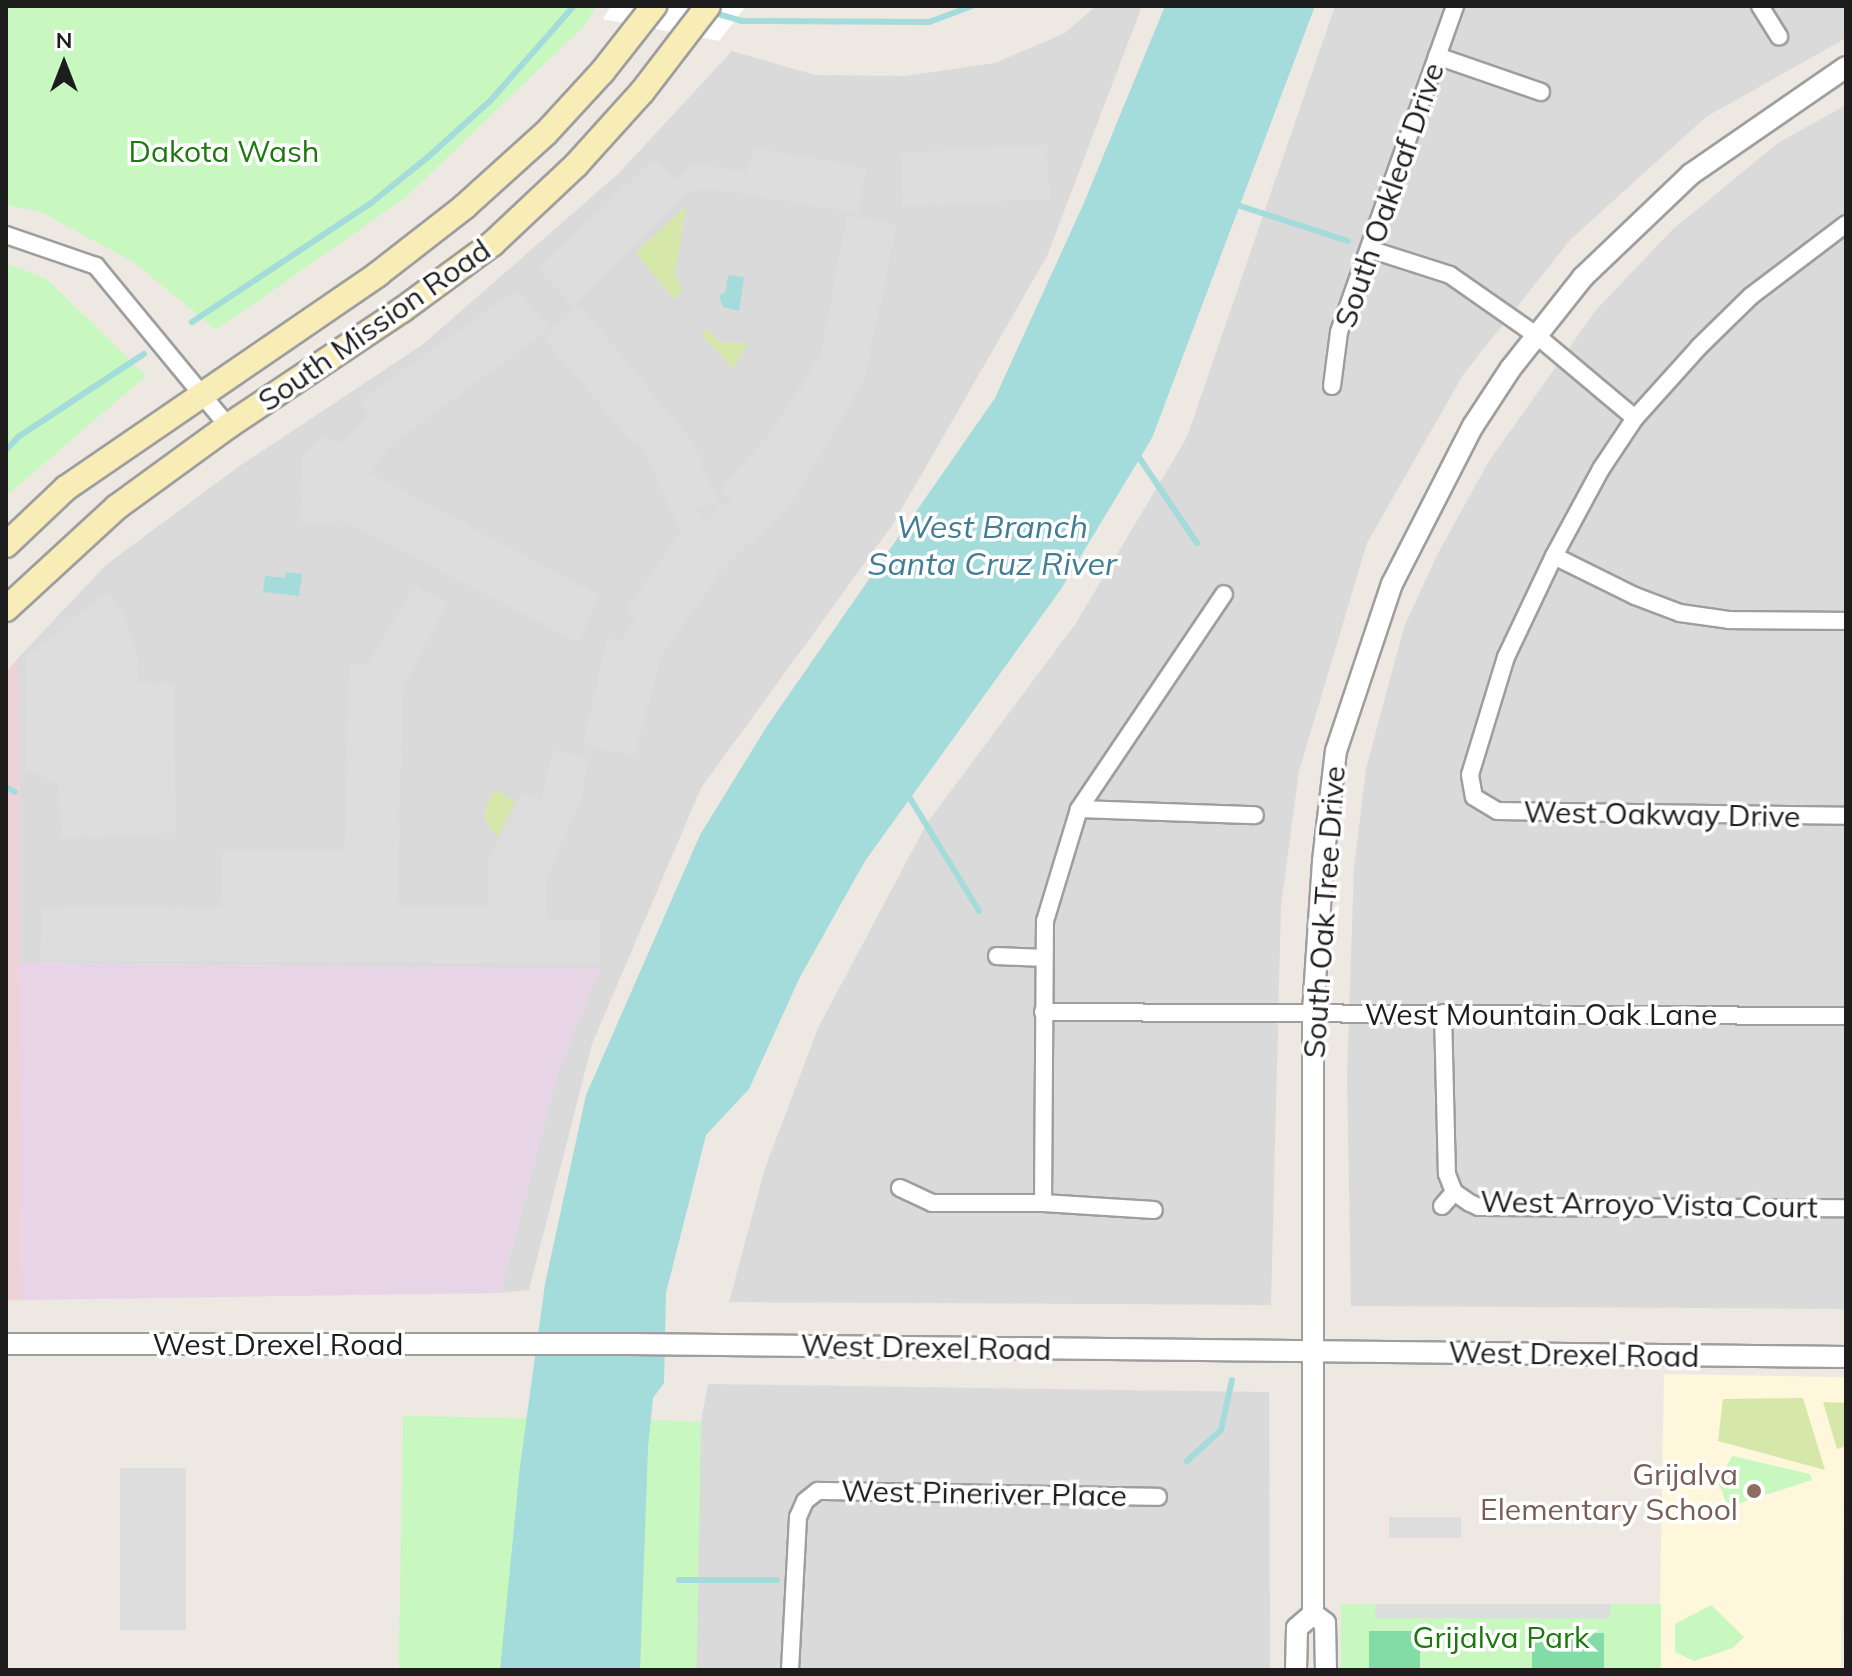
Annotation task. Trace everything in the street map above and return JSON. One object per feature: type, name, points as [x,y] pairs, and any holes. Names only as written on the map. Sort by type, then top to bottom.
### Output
[{"type":"main road","name":"South Mission Road","points":[[6,545],[66,488],[200,393],[378,274],[464,207],[546,133],[654,6]]},
{"type":"main road","name":"South Mission Road","points":[[6,609],[117,507],[228,426],[402,310],[492,244],[576,165],[642,92],[708,6]]},
{"type":"street","name":"South Oakleaf Drive","points":[[1332,386],[1339,332],[1455,6]]},
{"type":"street","points":[[1760,6],[1779,36]]},
{"type":"street","points":[[1437,56],[1541,92]]},
{"type":"street","name":"South Oak Tree Drive","points":[[1296,1670],[1297,1628],[1313,1614],[1313,1012],[1323,861],[1336,751],[1392,584],[1473,426],[1536,335],[1609,250],[1679,184],[1846,67]]},
{"type":"street","points":[[1846,224],[1751,296],[1699,347],[1635,418],[1601,469],[1554,556],[1635,596],[1680,613],[1729,620],[1846,621]]},
{"type":"street","points":[[6,235],[96,266],[228,426]]},
{"type":"street","points":[[1369,249],[1450,275],[1536,335],[1635,418]]},
{"type":"street","name":"West Oakway Drive","points":[[1554,556],[1506,657],[1470,775],[1472,803],[1497,811],[1519,813],[1846,816]]},
{"type":"street","points":[[1043,1203],[1045,921],[1079,809],[1224,594]]},
{"type":"street","points":[[1079,809],[1255,815]]},
{"type":"street","points":[[997,956],[1044,958]]},
{"type":"street","name":"West Mountain Oak Lane","points":[[1043,1012],[1846,1016]]},
{"type":"street","points":[[1442,1206],[1454,1192],[1447,1174],[1443,1013]]},
{"type":"street","points":[[900,1188],[932,1203],[1043,1203],[1154,1210]]},
{"type":"street","name":"West Arroyo Vista Court","points":[[1454,1192],[1479,1207],[1846,1208]]},
{"type":"street","name":"West Drexel Road","points":[[6,1344],[630,1344],[1846,1357]]},
{"type":"street","name":"West Pineriver Place","points":[[790,1670],[798,1517],[806,1490],[1158,1497]]},
{"type":"street","name":"South Oak Tree Drive","points":[[1313,1614],[1325,1623],[1326,1670]]},
{"type":"shaded area","points":[[1096,6],[1142,6],[1047,256],[893,524],[701,788],[592,1044],[529,1290],[500,1293],[558,1072],[599,969],[19,963],[18,658],[107,564],[238,467],[422,345],[619,173],[732,51],[815,75],[905,76],[995,63],[1065,33]]},
{"type":"shaded area","points":[[1335,6],[1846,6],[1846,38],[1706,117],[1570,240],[1463,375],[1367,543],[1299,771],[1281,906],[1271,1305],[729,1302],[765,1168],[818,1028],[927,823],[1076,623],[1187,437]]},
{"type":"shaded area","points":[[1846,105],[1846,1309],[1351,1306],[1347,1075],[1354,868],[1366,769],[1404,627],[1437,555],[1489,461],[1596,310],[1672,230],[1778,143]]},
{"type":"shaded area","points":[[1047,145],[1050,199],[903,207],[900,153]]},
{"type":"shaded area","points":[[755,147],[867,169],[858,213],[706,188],[686,193],[574,306],[538,268],[655,159],[675,181],[695,163],[747,173]]},
{"type":"shaded area","points":[[847,216],[897,224],[865,378],[793,500],[724,567],[662,653],[635,756],[583,744],[607,638],[622,641],[636,618],[626,611],[681,532],[644,450],[628,437],[543,336],[580,306],[694,445],[718,502],[697,509],[704,522],[730,500],[720,490],[770,434],[821,355]]},
{"type":"shaded area","points":[[516,290],[549,328],[387,448],[370,473],[599,596],[578,642],[345,521],[300,524],[302,457],[324,435],[338,446],[370,415],[360,401]]},
{"type":"shaded area","points":[[414,587],[447,602],[403,686],[397,906],[488,906],[488,861],[523,793],[541,800],[553,750],[588,758],[581,799],[546,878],[546,905],[548,920],[599,921],[599,964],[41,960],[42,907],[221,908],[222,851],[345,851],[349,664],[369,663]]},
{"type":"shaded area","points":[[107,592],[125,617],[138,658],[137,682],[174,684],[175,833],[61,838],[59,784],[26,769],[26,658]]},
{"type":"shaded area","points":[[18,658],[22,1300],[6,1300],[6,673]]},
{"type":"shaded area","points":[[19,963],[599,969],[558,1072],[500,1293],[22,1300]]},
{"type":"shaded area","name":"Grijalva Elementary School","points":[[1664,1374],[1846,1377],[1841,1670],[1659,1670]]},
{"type":"shaded area","points":[[708,1384],[1269,1392],[1270,1670],[685,1670],[701,1421]]},
{"type":"shaded area","points":[[120,1468],[186,1468],[186,1630],[120,1630]]},
{"type":"shaded area","points":[[1389,1517],[1461,1517],[1461,1538],[1389,1538]]},
{"type":"shaded area","points":[[1375,1604],[1610,1604],[1610,1618],[1375,1618]]},
{"type":"green space","name":"Dakota Wash","points":[[6,6],[596,6],[585,25],[405,198],[216,330],[135,263],[39,211],[6,205]]},
{"type":"green space","points":[[686,206],[675,275],[683,289],[674,300],[636,253]]},
{"type":"green space","points":[[6,263],[48,280],[146,376],[6,496]]},
{"type":"green space","points":[[707,329],[720,342],[748,343],[733,368],[701,334]]},
{"type":"green space","points":[[496,790],[515,803],[497,838],[485,819],[486,805]]},
{"type":"green space","points":[[1803,1398],[1825,1470],[1718,1441],[1723,1399]]},
{"type":"green space","points":[[1823,1402],[1846,1403],[1846,1446],[1837,1449]]},
{"type":"green space","points":[[403,1416],[701,1421],[697,1670],[399,1670]]},
{"type":"green space","points":[[1732,1456],[1810,1474],[1812,1480],[1728,1507],[1718,1482]]},
{"type":"green space","name":"Grijalva Park","points":[[1341,1604],[1661,1604],[1661,1670],[1341,1670]]},
{"type":"green space","points":[[1711,1605],[1744,1637],[1733,1648],[1694,1661],[1675,1652],[1675,1624]]},
{"type":"green space","points":[[1369,1631],[1420,1631],[1420,1670],[1369,1670]]},
{"type":"green space","points":[[1532,1633],[1604,1633],[1604,1670],[1532,1670]]},
{"type":"water","name":"West Branch Santa Cruz River","points":[[1165,6],[1315,6],[1152,438],[1061,589],[865,861],[800,977],[749,1089],[706,1135],[666,1293],[664,1383],[653,1398],[648,1448],[640,1670],[500,1670],[520,1466],[545,1284],[586,1095],[700,835],[767,726],[995,398],[1083,205]]},
{"type":"water","points":[[728,275],[744,277],[739,311],[723,307],[719,296],[726,291]]},
{"type":"water","points":[[286,572],[302,574],[299,596],[263,592],[265,576],[285,578]]},
{"type":"pier","points":[[611,6],[746,6],[719,41],[603,19]]},
{"type":"waterway","points":[[192,322],[371,203],[428,157],[491,100],[574,6]]},
{"type":"waterway","name":"Dakota Wash","points":[[711,12],[742,21],[929,22],[972,6]]},
{"type":"waterway","points":[[1234,204],[1348,241]]},
{"type":"waterway","points":[[6,450],[18,437],[144,354]]},
{"type":"waterway","points":[[1136,453],[1197,543]]},
{"type":"waterway","points":[[6,787],[15,792]]},
{"type":"waterway","points":[[908,795],[979,911]]},
{"type":"waterway","points":[[1187,1461],[1221,1430],[1232,1380]]},
{"type":"waterway","points":[[679,1580],[777,1580]]},
{"type":"place","name":"Grijalva Elementary School","points":[[1754,1491]]}]
